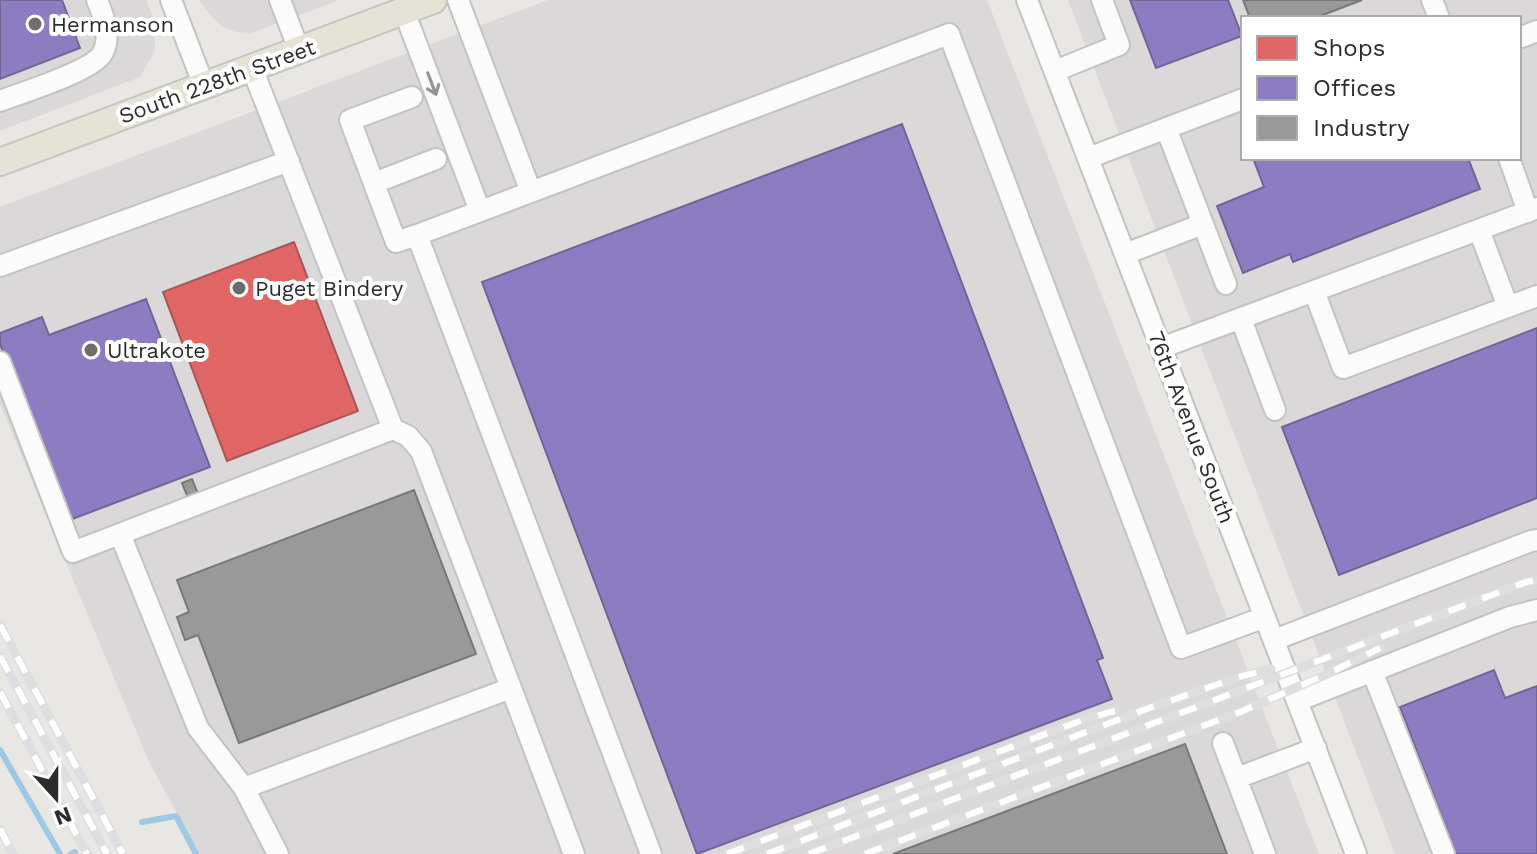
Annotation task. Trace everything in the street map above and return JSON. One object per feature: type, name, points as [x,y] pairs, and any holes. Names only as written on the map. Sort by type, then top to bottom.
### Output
[{"type":"main road","name":"South 228th Street","points":[[0,162],[433,0]]},
{"type":"street","points":[[0,101],[84,68],[102,55],[107,33],[97,0]]},
{"type":"street","points":[[171,0],[204,86]]},
{"type":"street","points":[[280,0],[299,50]]},
{"type":"street","points":[[458,0],[531,192]]},
{"type":"street","name":"76th Avenue South","points":[[1027,0],[1356,854]]},
{"type":"street","points":[[1055,71],[1119,45],[1102,0]]},
{"type":"street","points":[[404,11],[480,211]]},
{"type":"street","points":[[412,97],[350,120],[396,242],[949,34],[1181,648],[1265,617]]},
{"type":"street","points":[[252,68],[393,429],[408,436],[421,451],[574,854]]},
{"type":"street","points":[[1088,158],[1241,100]]},
{"type":"street","points":[[1166,128],[1226,284]]},
{"type":"street","points":[[374,183],[436,159]]},
{"type":"street","points":[[1161,348],[1533,210],[1510,160]]},
{"type":"street","points":[[0,266],[289,161]]},
{"type":"street","points":[[1125,254],[1203,224]]},
{"type":"street","points":[[1479,230],[1508,307]]},
{"type":"street","points":[[417,235],[651,854]]},
{"type":"street","points":[[1314,291],[1343,368],[1537,296]]},
{"type":"street","points":[[1241,319],[1275,410]]},
{"type":"street","points":[[0,362],[73,552],[393,429]]},
{"type":"street","points":[[120,534],[198,728],[244,788],[278,854]]},
{"type":"street","points":[[1274,640],[1537,540]]},
{"type":"street","points":[[1297,701],[1510,617],[1537,610]]},
{"type":"street","points":[[1372,671],[1444,854]]},
{"type":"street","points":[[244,788],[511,688]]},
{"type":"street","points":[[1223,743],[1265,854]]},
{"type":"street","points":[[1237,778],[1316,748]]},
{"type":"shaded area","points":[[0,0],[146,0],[154,20],[155,51],[140,77],[0,131]]},
{"type":"shaded area","points":[[199,0],[339,0],[251,33],[236,32],[222,26]]},
{"type":"shaded area","points":[[548,0],[987,0],[1319,854],[199,854],[149,762],[0,404],[0,207]]},
{"type":"shaded area","points":[[1068,0],[1537,0],[1537,854],[1395,854]]},
{"type":"building: Shops","points":[[294,242],[358,411],[227,461],[163,292]]},
{"type":"building: Offices","name":"Hermanson","points":[[0,0],[62,0],[80,48],[0,79]]},
{"type":"building: Offices","points":[[1130,0],[1228,0],[1241,36],[1156,68]]},
{"type":"building: Offices","points":[[902,124],[1103,658],[1097,660],[1112,699],[697,854],[482,282]]},
{"type":"building: Offices","points":[[1254,160],[1469,160],[1480,189],[1293,262],[1290,254],[1243,273],[1217,206],[1264,187]]},
{"type":"building: Offices","points":[[146,299],[210,467],[67,521],[0,344],[0,333],[42,317],[49,335]]},
{"type":"building: Offices","points":[[1537,328],[1537,498],[1339,575],[1282,427]]},
{"type":"building: Offices","points":[[1494,670],[1505,698],[1537,686],[1537,854],[1456,854],[1400,707]]},
{"type":"building: Industry","points":[[1243,0],[1362,0],[1320,16],[1249,16]]},
{"type":"building: Industry","points":[[192,479],[198,494],[188,498],[182,483]]},
{"type":"building: Industry","points":[[414,490],[476,654],[239,743],[198,635],[185,640],[177,617],[189,612],[177,580]]},
{"type":"building: Industry","points":[[1185,744],[1227,854],[893,854]]},
{"type":"waterway","points":[[0,750],[60,854]]},
{"type":"waterway","points":[[142,822],[176,816],[196,854]]},
{"type":"waterway","points":[[71,854],[75,852]]},
{"type":"railway","points":[[809,854],[1537,580]]},
{"type":"railway","points":[[0,625],[123,854]]},
{"type":"railway","points":[[865,854],[1240,712],[1380,648]]},
{"type":"railway","points":[[0,656],[107,854]]},
{"type":"railway","points":[[767,854],[1149,708],[1271,669]]},
{"type":"railway","points":[[0,692],[87,854]]},
{"type":"railway","points":[[727,854],[1088,718],[1115,711]]},
{"type":"railway","points":[[0,829],[13,854]]},
{"type":"place","name":"Hermanson","points":[[35,24]]},
{"type":"place","name":"Puget Bindery","points":[[239,288]]},
{"type":"place","name":"Ultrakote","points":[[91,350]]}]
